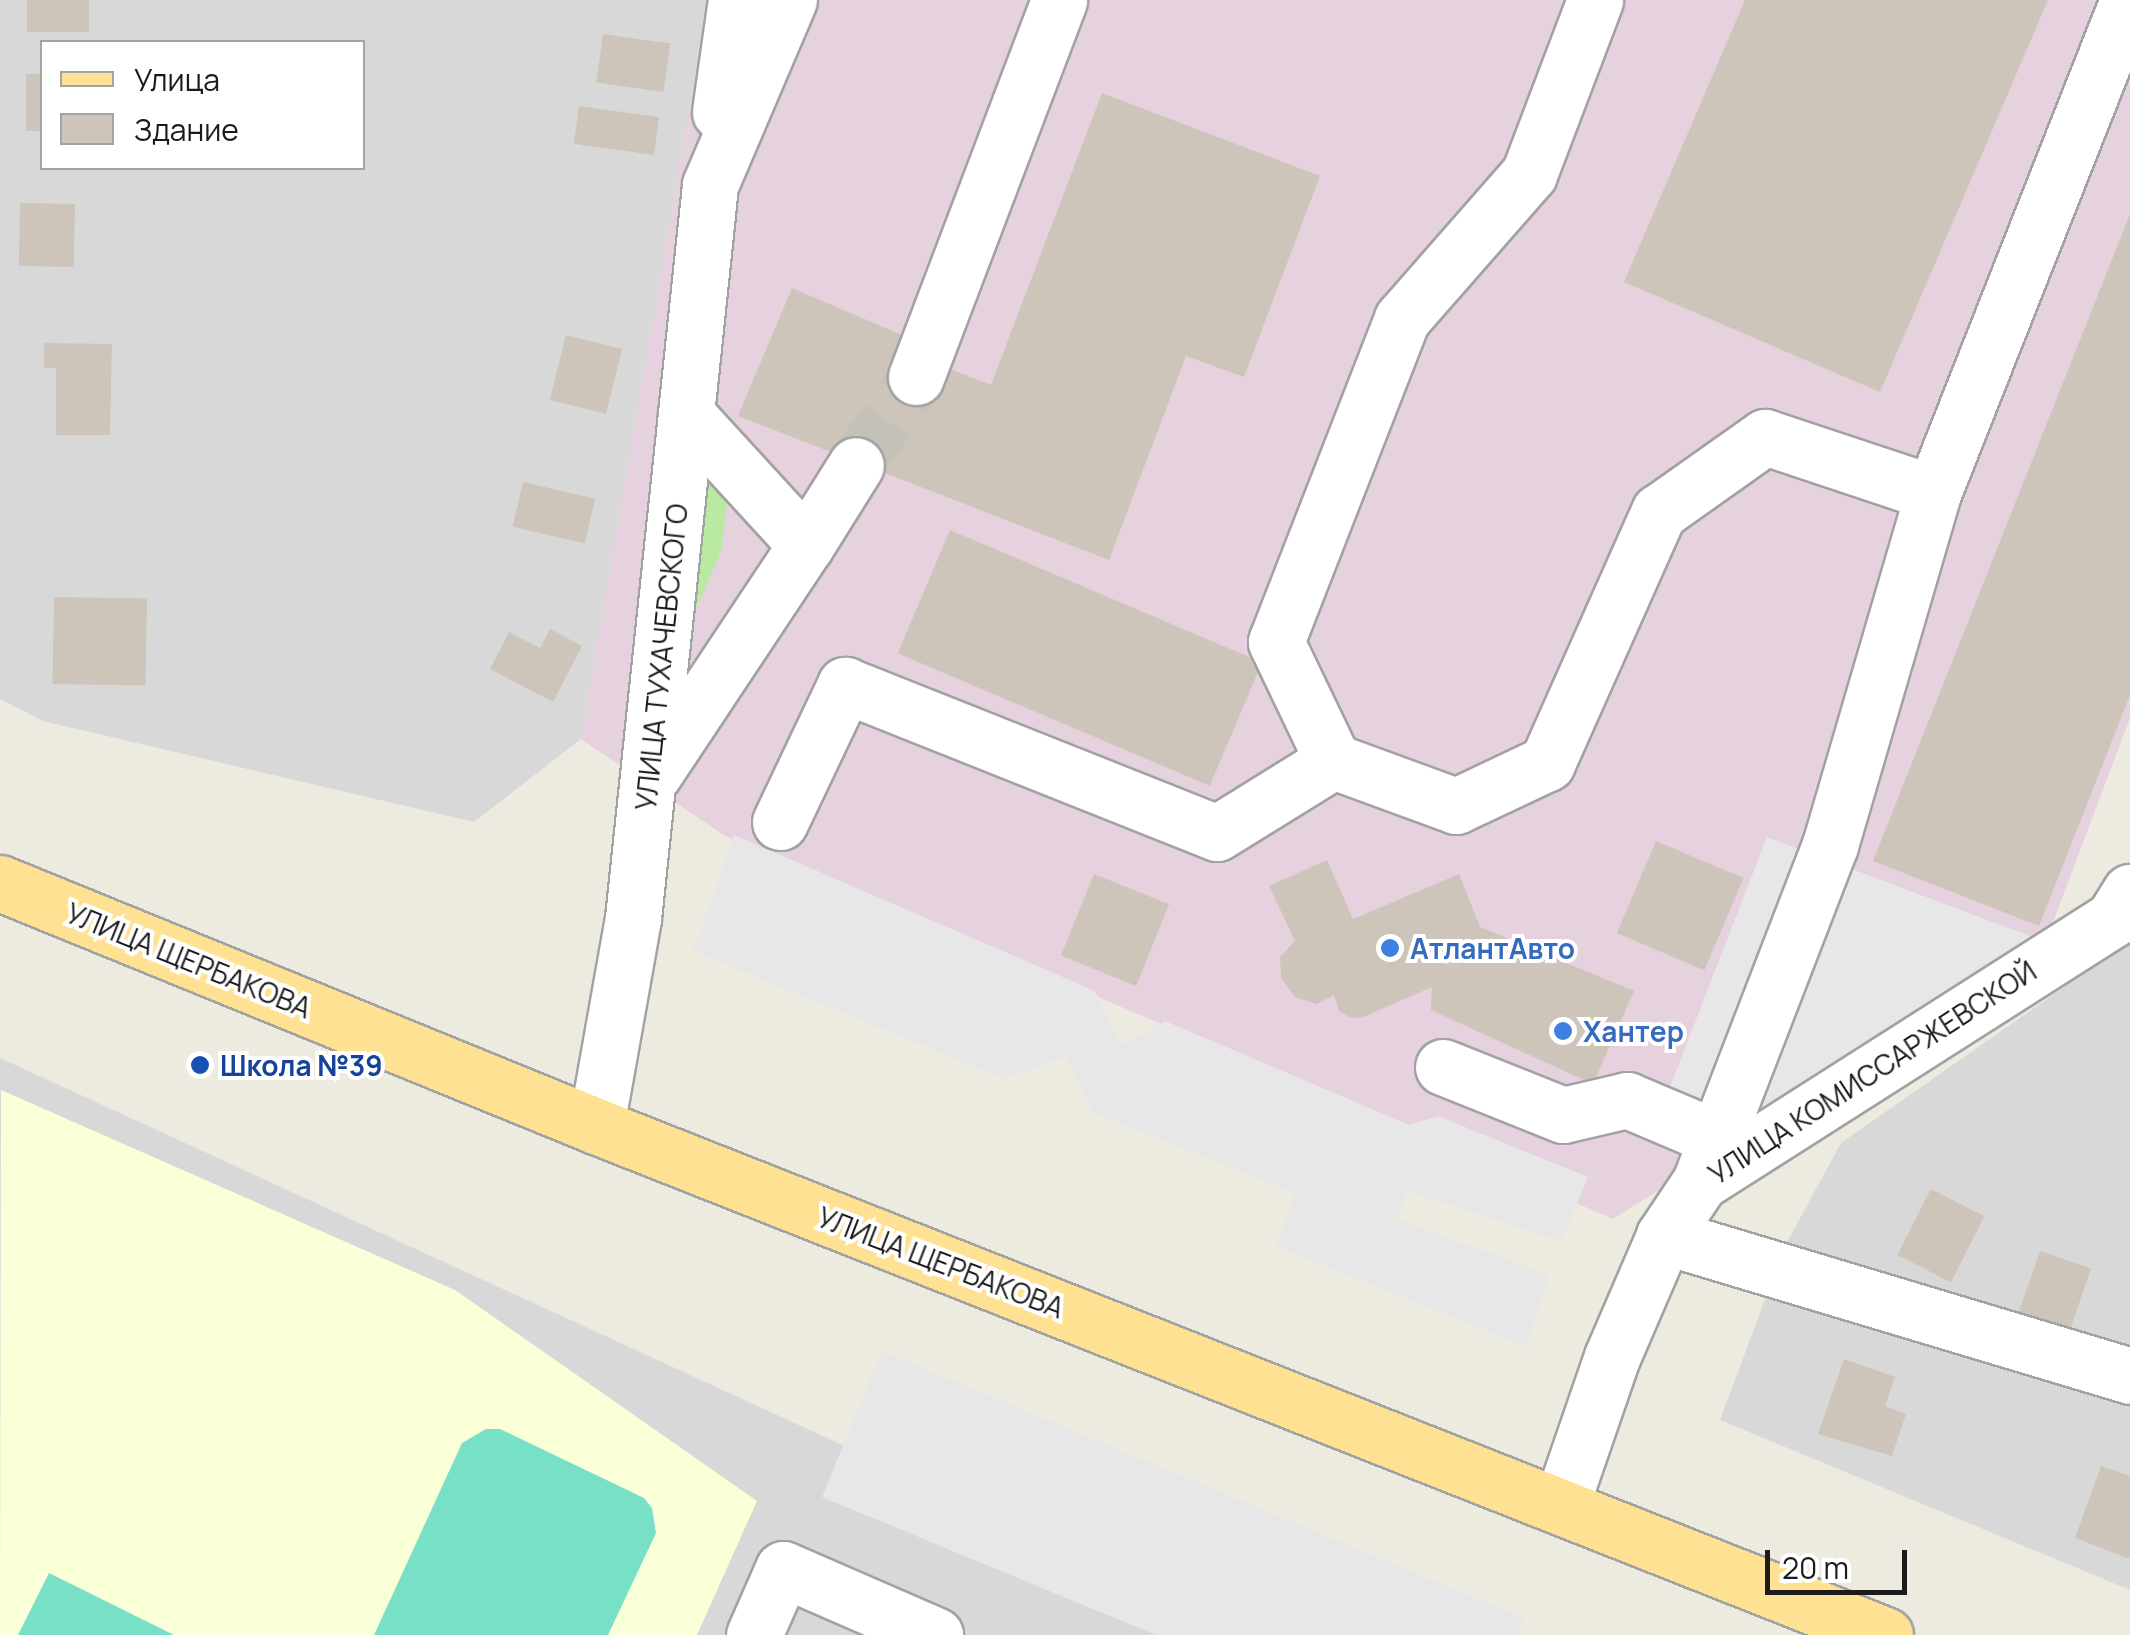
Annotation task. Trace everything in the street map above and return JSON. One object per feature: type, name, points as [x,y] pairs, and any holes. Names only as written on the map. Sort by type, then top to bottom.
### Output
[{"type":"main road","name":"УЛИЦА ЩЕРБАКОВА","points":[[0,883],[596,1126],[1885,1635]]},
{"type":"street","name":"УЛИЦА ТУХАЧЕВСКОГО","points":[[596,1126],[634,918],[710,184],[736,0]]},
{"type":"street","name":"УЛИЦА ТУХАЧЕВСКОГО","points":[[710,184],[790,0]]},
{"type":"street","points":[[916,377],[1058,0]]},
{"type":"street","points":[[1595,0],[1529,174],[1402,319],[1276,642],[1333,761],[1456,806],[1547,762],[1659,512],[1765,437],[1933,493]]},
{"type":"street","points":[[1443,1068],[1563,1115],[1627,1100],[1708,1160],[1830,845],[1933,493],[2128,0]]},
{"type":"street","points":[[686,414],[806,545]]},
{"type":"street","points":[[648,782],[856,465]]},
{"type":"street","points":[[780,822],[844,685],[1218,833],[1333,761]]},
{"type":"street","name":"УЛИЦА КОМИССАРЖЕВСКОЙ","points":[[1561,1505],[1612,1357],[1664,1236],[1708,1160],[2113,919],[2130,892]]},
{"type":"street","points":[[1664,1236],[2130,1376]]},
{"type":"street","points":[[754,1635],[782,1568],[935,1635]]},
{"type":"shaded area","points":[[0,0],[740,0],[688,114],[581,739],[474,822],[43,721],[0,699]]},
{"type":"shaded area","points":[[740,0],[2130,0],[2130,718],[2044,946],[1613,1219],[725,836],[581,739],[688,114]]},
{"type":"shaded area","points":[[734,835],[1095,991],[1122,1045],[1165,1021],[1409,1125],[1438,1116],[1588,1177],[1562,1241],[1408,1192],[1397,1219],[1550,1275],[1525,1346],[1277,1247],[1295,1193],[1092,1112],[1066,1057],[1004,1079],[693,951]]},
{"type":"shaded area","points":[[1767,837],[2038,939],[1747,1124],[1666,1097]]},
{"type":"shaded area","points":[[2130,941],[2130,1590],[1720,1420],[1785,1246],[1841,1143]]},
{"type":"shaded area","points":[[0,1058],[1256,1635],[0,1635]]},
{"type":"shaded area","points":[[1,1090],[455,1290],[757,1501],[697,1635],[0,1635]]},
{"type":"shaded area","points":[[882,1351],[1524,1618],[1517,1635],[1156,1635],[822,1497]]},
{"type":"shaded area","points":[[486,1429],[500,1429],[644,1498],[652,1508],[656,1533],[608,1635],[374,1635],[462,1443]]},
{"type":"shaded area","points":[[49,1573],[174,1635],[18,1635]]},
{"type":"green space","points":[[705,450],[727,504],[721,551],[694,614]]},
{"type":"building","points":[[27,0],[89,0],[89,32],[27,32]]},
{"type":"building","points":[[1745,0],[2048,0],[1880,392],[1624,282]]},
{"type":"building","points":[[603,34],[670,43],[664,92],[596,83]]},
{"type":"building","points":[[26,74],[40,74],[40,131],[26,131]]},
{"type":"building","points":[[1102,93],[1320,176],[1244,377],[1186,356],[1109,560],[738,416],[792,288],[902,335],[905,372],[942,389],[950,369],[991,385]]},
{"type":"building","points":[[579,106],[659,117],[654,155],[574,144]]},
{"type":"building","points":[[20,203],[75,204],[74,267],[19,266]]},
{"type":"building","points":[[2130,214],[2130,695],[2039,926],[1873,861]]},
{"type":"building","points":[[566,335],[622,349],[606,414],[550,400]]},
{"type":"building","points":[[44,343],[112,344],[110,435],[56,435],[56,368],[44,368]]},
{"type":"building","points":[[523,482],[595,499],[585,543],[513,527]]},
{"type":"building","points":[[950,530],[1262,662],[1210,786],[898,653]]},
{"type":"building","points":[[54,597],[147,599],[145,686],[52,684]]},
{"type":"building","points":[[550,629],[582,646],[553,702],[490,669],[509,632],[540,648]]},
{"type":"building","points":[[1656,841],[1743,878],[1704,970],[1617,933]]},
{"type":"building","points":[[1327,860],[1353,919],[1459,874],[1480,927],[1634,991],[1593,1084],[1431,1010],[1432,987],[1363,1017],[1351,1018],[1339,1011],[1334,995],[1316,1004],[1295,997],[1281,978],[1280,957],[1295,941],[1269,886]]},
{"type":"building","points":[[1094,874],[1169,904],[1136,986],[1061,956]]},
{"type":"building","points":[[1931,1189],[1984,1216],[1951,1282],[1897,1255]]},
{"type":"building","points":[[2040,1251],[2091,1269],[2068,1337],[2017,1319]]},
{"type":"building","points":[[1844,1359],[1895,1377],[1885,1406],[1906,1414],[1892,1456],[1818,1434]]},
{"type":"building","points":[[2101,1466],[2130,1476],[2130,1559],[2075,1538]]},
{"type":"tunnel","points":[[856,465],[916,377]]},
{"type":"place","name":"АтлантАвто","points":[[1390,948]]},
{"type":"place","name":"Хантер","points":[[1563,1031]]},
{"type":"place","name":"Школа №39","points":[[200,1065]]}]
